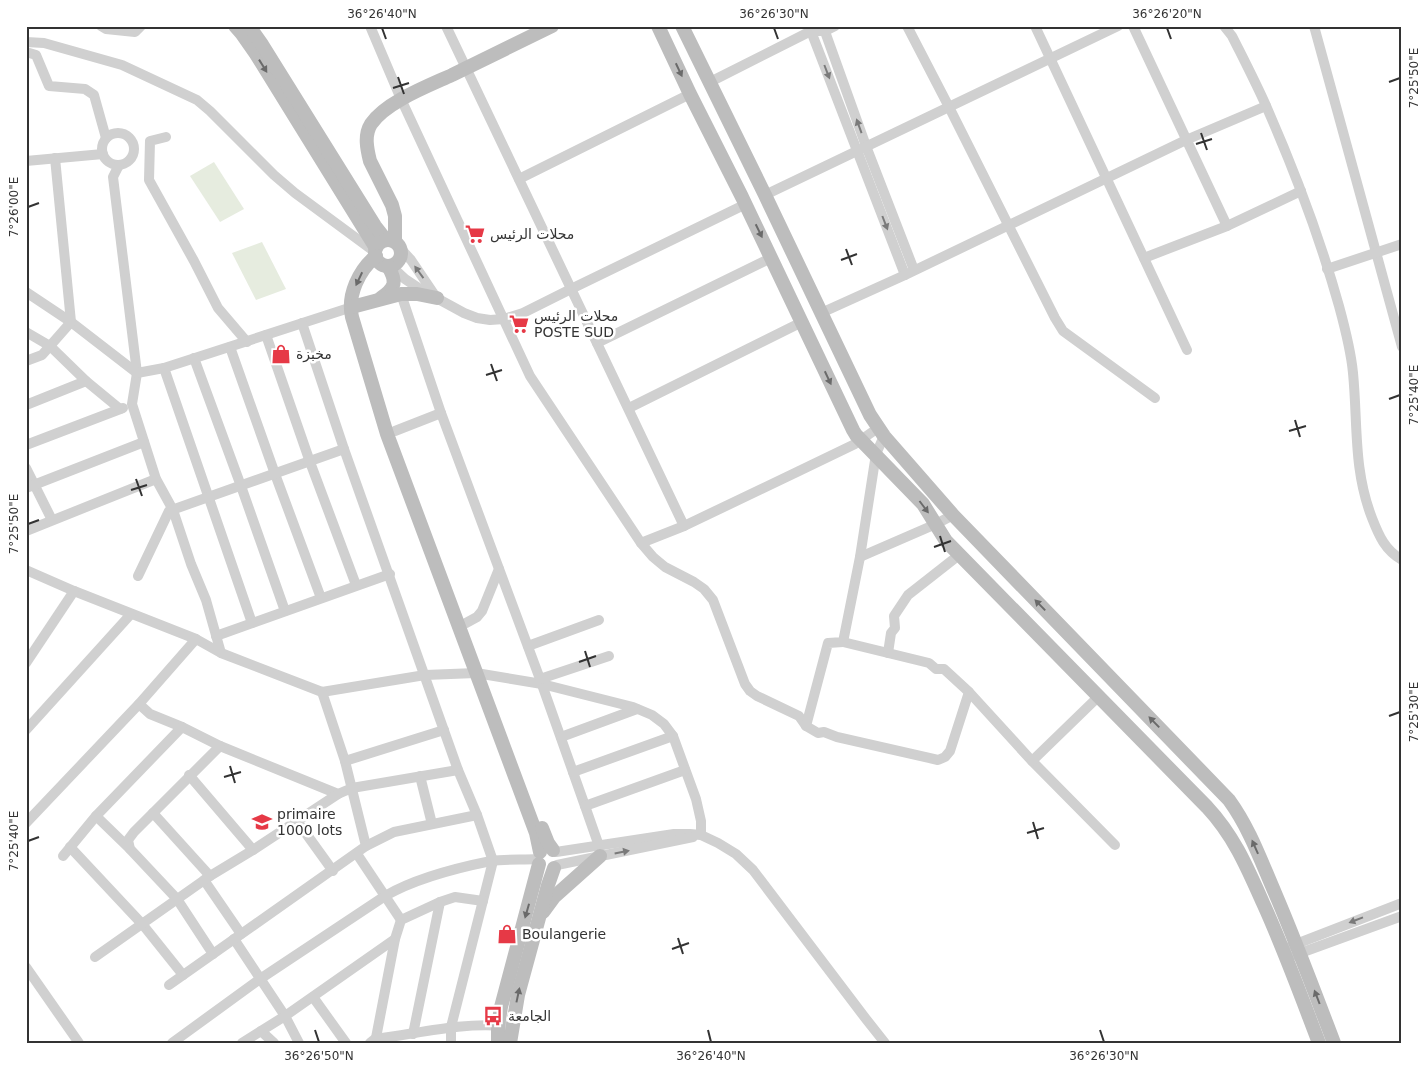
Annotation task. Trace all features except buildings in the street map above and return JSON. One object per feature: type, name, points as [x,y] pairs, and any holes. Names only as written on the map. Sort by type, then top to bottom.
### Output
[{"type":"street","points":[[101,26],[106,29],[135,32],[141,26]]},
{"type":"street","points":[[235,26],[256,54],[385,248],[401,252],[400,259],[390,266]]},
{"type":"street","points":[[249,26],[261,42],[374,226],[385,248]]},
{"type":"street","points":[[370,26],[401,99],[530,376],[641,543],[665,567],[694,582],[713,600],[745,684],[750,691],[799,716],[806,726],[818,733],[824,732],[837,737],[934,760],[942,759],[950,752],[969,692]]},
{"type":"street","points":[[446,26],[684,526]]},
{"type":"street","points":[[552,26],[401,99],[377,116],[370,126],[367,135],[366,144],[370,161],[396,216],[385,248],[378,261],[383,265],[390,266],[412,284],[464,313],[477,318],[490,320],[504,319],[523,313],[571,288],[746,205],[752,192],[766,196],[1118,26]]},
{"type":"street","points":[[658,26],[772,258],[853,430],[923,504],[946,541],[959,555],[1222,824],[1237,846],[1292,951],[1334,1043]]},
{"type":"street","points":[[682,26],[766,196],[870,415],[881,432],[953,515],[1220,790],[1238,813],[1256,848],[1292,951],[1318,1043]]},
{"type":"street","points":[[907,26],[1063,331],[1155,398]]},
{"type":"street","points":[[1035,26],[1187,350]]},
{"type":"street","points":[[1133,26],[1227,226]]},
{"type":"street","points":[[1224,26],[1232,36],[1266,106],[1302,192],[1339,306],[1347,340],[1353,372],[1356,448],[1363,493],[1381,540],[1395,556],[1402,560]]},
{"type":"street","points":[[1314,26],[1402,348]]},
{"type":"street","points":[[710,82],[810,29],[828,28],[862,148]]},
{"type":"street","points":[[810,29],[862,148],[910,272]]},
{"type":"street","points":[[26,42],[44,43],[122,65],[197,100],[295,194],[385,248],[411,260],[437,298]]},
{"type":"street","points":[[26,52],[36,55],[49,86],[85,89],[94,95],[106,138],[103,154],[110,162],[119,165],[129,161],[134,150],[132,140],[128,136],[117,133],[106,138]]},
{"type":"street","points":[[519,179],[690,94]]},
{"type":"street","points":[[821,313],[1186,140],[1266,106]]},
{"type":"street","points":[[166,137],[150,141],[148,160],[149,180],[218,308],[247,342]]},
{"type":"street","points":[[134,150],[148,160]]},
{"type":"street","points":[[26,161],[103,154]]},
{"type":"street","points":[[26,361],[42,355],[71,322],[55,158]]},
{"type":"street","points":[[119,165],[113,177],[137,373],[132,404],[156,478],[173,510],[191,564],[206,600],[221,653]]},
{"type":"street","points":[[1144,258],[1227,226],[1302,192]]},
{"type":"street","points":[[746,205],[755,213],[761,211],[766,196]]},
{"type":"street","points":[[1327,269],[1402,244]]},
{"type":"street","points":[[385,248],[363,270],[353,291],[351,313],[387,434],[481,673]]},
{"type":"street","points":[[597,343],[772,258]]},
{"type":"street","points":[[381,299],[393,288],[395,282],[390,266]]},
{"type":"street","points":[[26,292],[71,322],[137,373],[164,368],[352,307],[401,294],[417,294],[437,298]]},
{"type":"street","points":[[401,294],[441,413],[528,646],[600,851]]},
{"type":"street","points":[[352,307],[357,314],[395,431],[466,623],[481,673],[536,833],[548,859],[548,885],[518,995],[498,1043]]},
{"type":"street","points":[[629,408],[802,322]]},
{"type":"street","points":[[302,323],[344,449],[390,574],[458,770],[477,814],[493,861],[451,1027],[450,1043]]},
{"type":"street","points":[[26,332],[50,346],[86,381],[120,409]]},
{"type":"street","points":[[266,335],[310,462],[356,585]]},
{"type":"street","points":[[230,347],[321,598]]},
{"type":"street","points":[[194,358],[285,611]]},
{"type":"street","points":[[164,368],[252,623]]},
{"type":"street","points":[[26,404],[86,381]]},
{"type":"street","points":[[26,445],[132,404]]},
{"type":"street","points":[[395,431],[441,413]]},
{"type":"street","points":[[641,543],[684,526],[855,444],[861,439],[881,432]]},
{"type":"street","points":[[843,642],[860,557],[881,432]]},
{"type":"street","points":[[30,487],[144,442]]},
{"type":"street","points":[[138,576],[169,511],[344,449]]},
{"type":"street","points":[[26,468],[30,487],[52,520]]},
{"type":"street","points":[[26,531],[156,478]]},
{"type":"street","points":[[860,557],[953,515]]},
{"type":"street","points":[[888,653],[891,633],[895,628],[894,616],[908,595],[959,555]]},
{"type":"street","points":[[466,623],[477,617],[482,611],[499,569]]},
{"type":"street","points":[[26,570],[196,640],[221,653],[322,692],[425,675],[481,673],[541,682],[637,709],[652,715],[664,724],[673,736],[699,811],[701,835]]},
{"type":"street","points":[[216,636],[390,574]]},
{"type":"street","points":[[26,663],[74,591]]},
{"type":"street","points":[[26,730],[131,614]]},
{"type":"street","points":[[528,646],[599,620]]},
{"type":"street","points":[[26,823],[139,704],[196,640]]},
{"type":"street","points":[[806,726],[828,643],[843,642],[930,662],[936,670],[944,669],[969,692],[1032,761],[1115,845]]},
{"type":"street","points":[[541,682],[609,656]]},
{"type":"street","points":[[322,692],[345,761],[366,846]]},
{"type":"street","points":[[1032,761],[1098,696]]},
{"type":"street","points":[[139,704],[150,714],[220,746],[338,794]]},
{"type":"street","points":[[561,737],[637,709]]},
{"type":"street","points":[[63,856],[96,816],[182,727]]},
{"type":"street","points":[[345,761],[444,730]]},
{"type":"street","points":[[573,772],[673,736]]},
{"type":"street","points":[[130,849],[128,840],[134,832],[220,746]]},
{"type":"street","points":[[95,957],[143,925],[207,878],[338,794],[352,788],[458,770]]},
{"type":"street","points":[[585,806],[685,770]]},
{"type":"street","points":[[189,775],[253,850]]},
{"type":"street","points":[[420,776],[432,824]]},
{"type":"street","points":[[153,812],[207,878],[260,979],[285,1016],[299,1043]]},
{"type":"street","points":[[1222,824],[1238,813]]},
{"type":"street","points":[[169,985],[366,846],[394,832],[477,814]]},
{"type":"street","points":[[96,816],[177,899],[213,954]]},
{"type":"street","points":[[297,821],[333,870]]},
{"type":"street","points":[[172,1043],[260,979],[403,886],[493,861],[548,859],[684,840],[701,835],[727,848],[753,870],[885,1043]]},
{"type":"street","points":[[70,847],[143,925],[183,975]]},
{"type":"street","points":[[539,918],[554,897],[600,851]]},
{"type":"street","points":[[357,854],[401,920]]},
{"type":"street","points":[[510,1043],[501,1007],[506,985],[548,859]]},
{"type":"street","points":[[483,901],[455,897],[401,920],[373,1042],[451,1027],[505,1026]]},
{"type":"street","points":[[413,1034],[440,902]]},
{"type":"street","points":[[1292,951],[1402,903]]},
{"type":"street","points":[[1292,951],[1402,916]]},
{"type":"street","points":[[242,1043],[285,1016],[395,940]]},
{"type":"street","points":[[26,967],[79,1043]]},
{"type":"street","points":[[313,997],[346,1043]]},
{"type":"street","points":[[261,1031],[274,1043]]},
{"type":"shaded area","points":[[214,162],[244,209],[220,222],[190,176]]},
{"type":"shaded area","points":[[262,242],[286,289],[256,300],[232,253]]},
{"type":"place","name":"محلات الرئيس","points":[[475,234]]},
{"type":"place","name":"محلات الرئيس POSTE SUD","points":[[519,324]]},
{"type":"place","name":"مخبزة","points":[[281,354]]},
{"type":"place","name":"primaire 1000 lots","points":[[262,822]]},
{"type":"place","name":"Boulangerie","points":[[507,934]]},
{"type":"place","name":"الجامعة","points":[[493,1016]]}]
